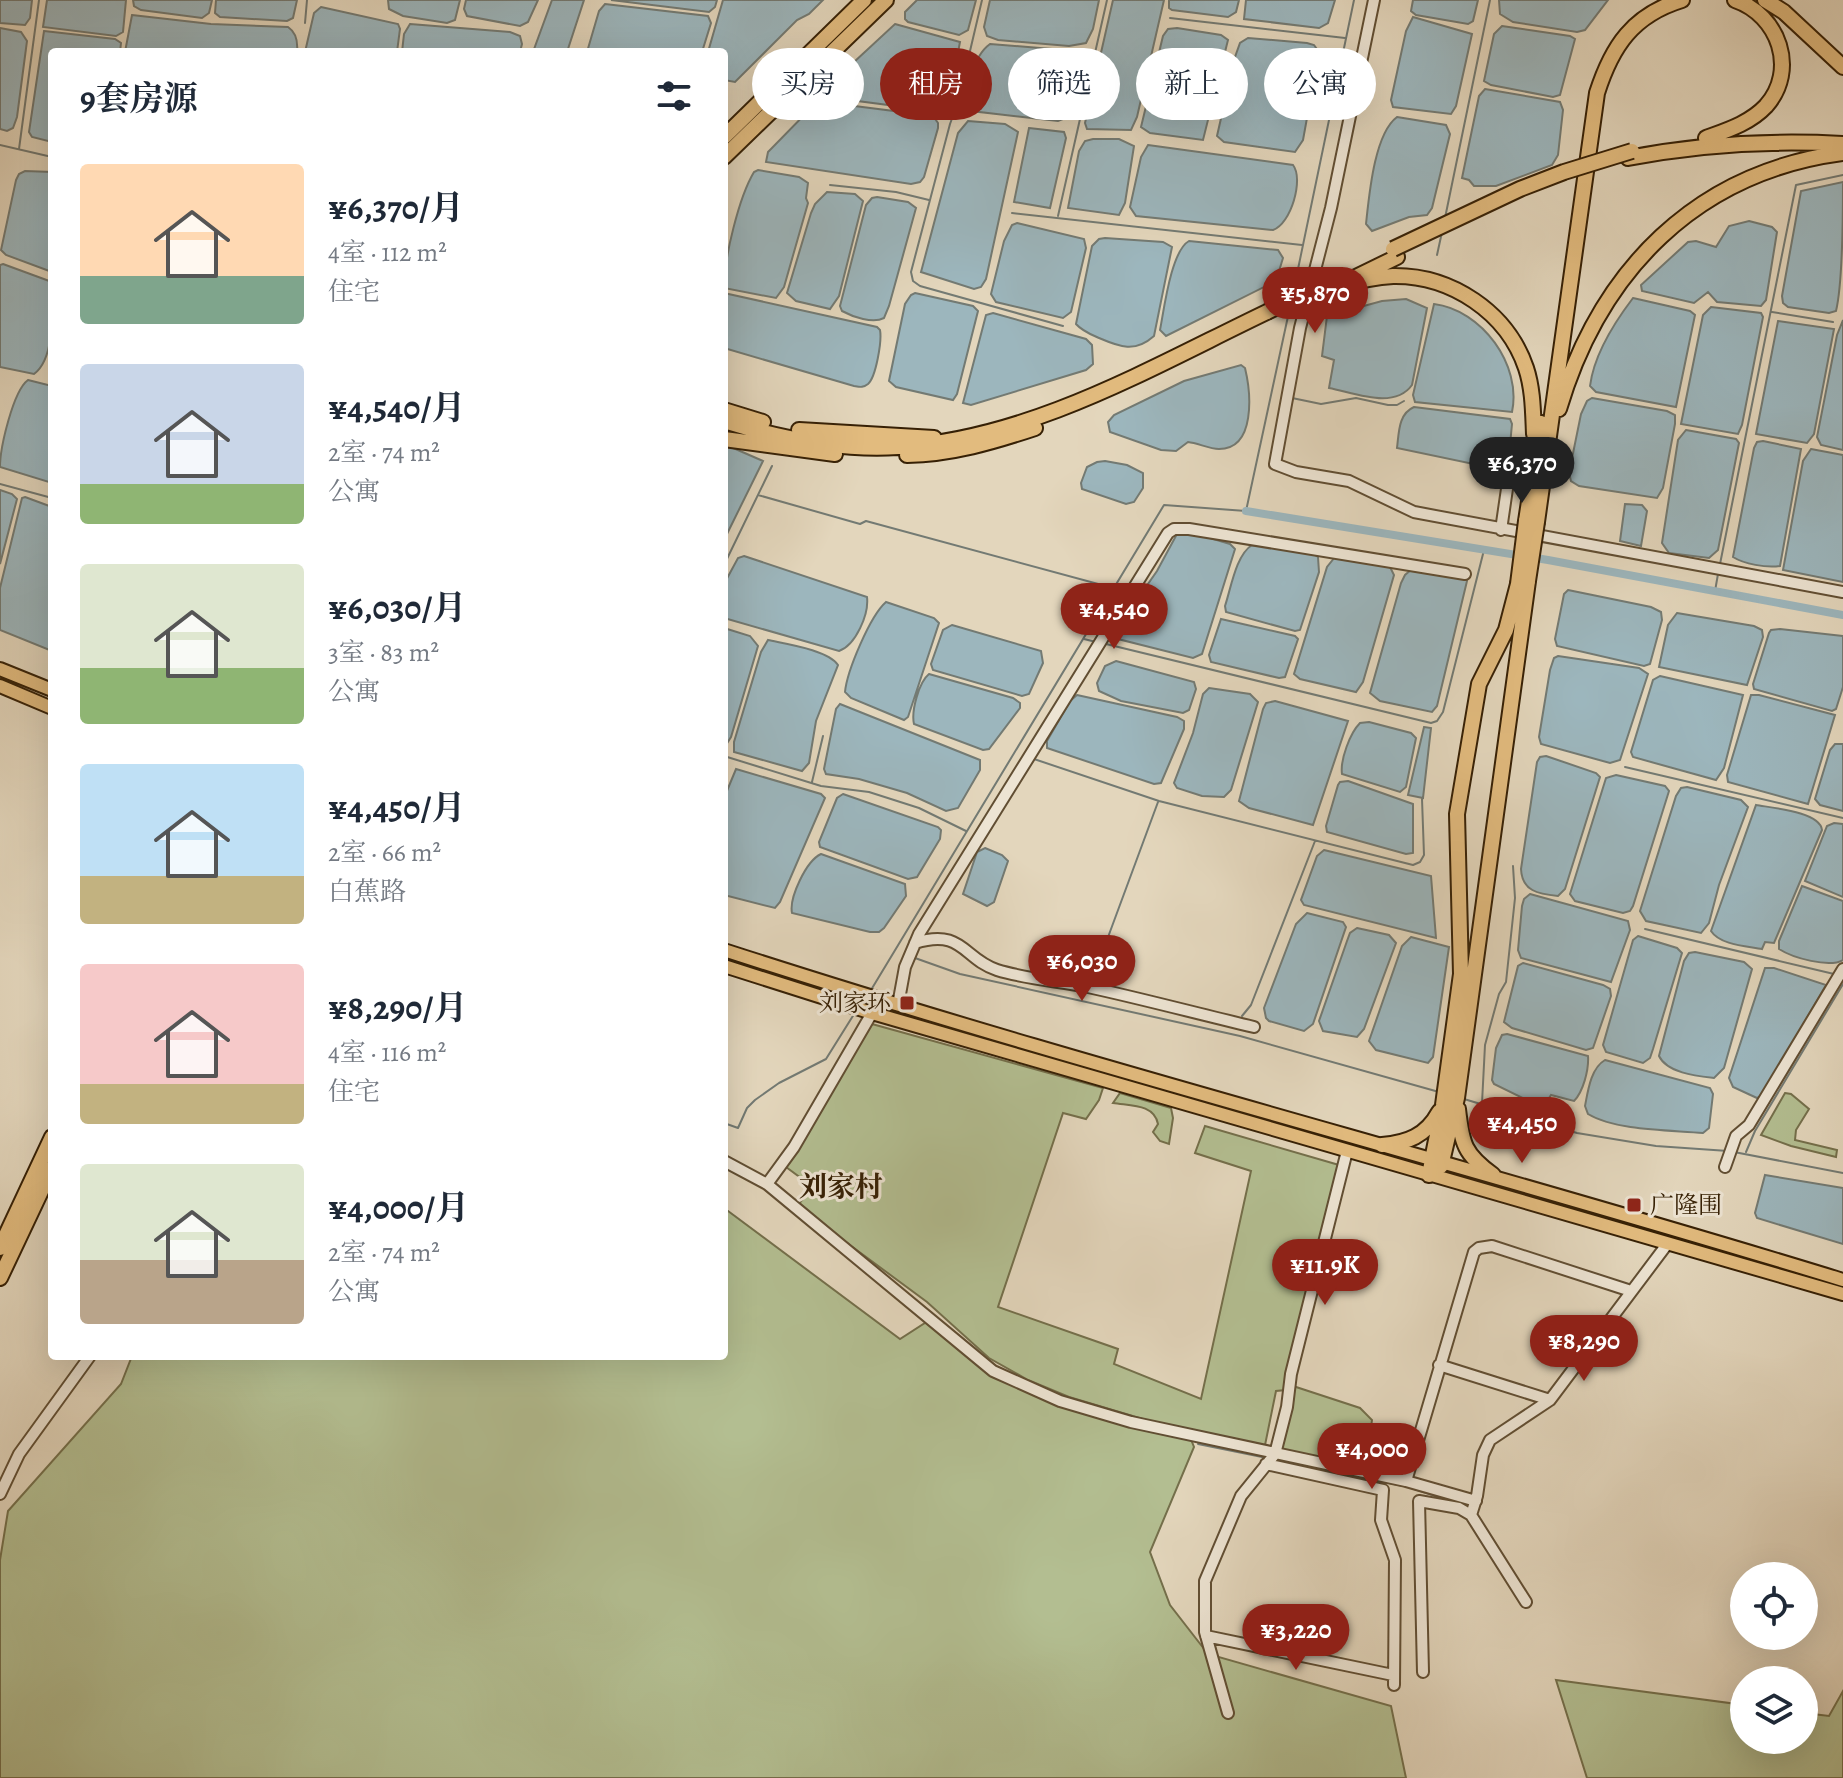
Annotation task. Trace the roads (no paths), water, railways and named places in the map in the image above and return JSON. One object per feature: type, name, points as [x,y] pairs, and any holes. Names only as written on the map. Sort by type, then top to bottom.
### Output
[{"type":"highway","points":[[728,133],[864,0]]},
{"type":"highway","points":[[728,153],[886,0]]},
{"type":"highway","points":[[1532,522],[1535,465],[1588,88],[1608,41],[1625,22],[1655,0]]},
{"type":"highway","points":[[1433,1176],[1450,1102],[1523,582],[1548,444],[1587,145],[1597,93],[1605,66],[1630,29],[1665,5],[1682,0]]},
{"type":"highway","points":[[1706,138],[1751,119],[1767,104],[1782,72],[1778,39],[1766,19],[1756,10],[1735,0]]},
{"type":"highway","points":[[1765,0],[1784,12],[1843,67]]},
{"type":"highway","points":[[728,439],[934,438],[986,433],[1048,413],[1267,316],[1520,189],[1564,172],[1632,151],[1706,138],[1843,137]]},
{"type":"highway","points":[[1395,253],[1549,185],[1628,158],[1692,146],[1790,138],[1843,144]]},
{"type":"highway","points":[[1548,444],[1567,379],[1584,339],[1605,301],[1631,267],[1660,237],[1693,210],[1756,175],[1788,164],[1843,153]]},
{"type":"highway","points":[[1327,288],[1370,278],[1415,277],[1456,289],[1496,318],[1519,350],[1526,369],[1532,397],[1535,465]]},
{"type":"highway","points":[[728,422],[864,456],[930,454],[983,445],[1057,419],[1267,316]]},
{"type":"highway","points":[[728,412],[800,440]]},
{"type":"highway","points":[[728,430],[800,440]]},
{"type":"highway","points":[[1493,1175],[1467,1152],[1450,1102],[1461,974],[1457,814],[1479,684],[1506,630],[1523,582]]},
{"type":"highway","points":[[1382,1145],[1413,1139],[1427,1130],[1450,1102]]},
{"type":"highway","points":[[0,1248],[48,1146]]},
{"type":"highway","points":[[0,1278],[48,1176]]},
{"type":"main road","points":[[0,669],[48,688]]},
{"type":"main road","points":[[0,686],[48,706]]},
{"type":"main road","points":[[728,951],[877,999],[1493,1175],[1843,1280]]},
{"type":"main road","points":[[728,967],[872,1013],[1843,1294]]},
{"type":"street","points":[[1374,0],[1331,208],[1300,328],[1275,464],[1296,472],[1349,481],[1414,512],[1843,592]]},
{"type":"street","points":[[1501,530],[1509,475]]},
{"type":"street","points":[[898,1005],[905,967],[915,943],[1168,533],[1174,529],[1189,529],[1465,574]]},
{"type":"street","points":[[915,943],[926,939],[950,941],[997,970],[1090,988],[1254,1027]]},
{"type":"street","points":[[1725,1167],[1736,1136],[1749,1125],[1843,969]]},
{"type":"street","points":[[767,1184],[794,1147],[872,1013],[877,999]]},
{"type":"street","points":[[1228,1713],[1206,1636],[1203,1598],[1207,1574],[1241,1496],[1275,1454],[1287,1407],[1291,1374],[1347,1151]]},
{"type":"street","points":[[728,1163],[767,1184],[993,1371],[1074,1406],[1131,1422],[1406,1481],[1476,1501]]},
{"type":"street","points":[[1471,1515],[1483,1455],[1490,1440],[1550,1400],[1668,1243]]},
{"type":"street","points":[[1406,1481],[1470,1257],[1479,1248],[1492,1246],[1631,1291]]},
{"type":"street","points":[[0,1494],[19,1454],[87,1360]]},
{"type":"street","points":[[1439,1365],[1550,1400]]},
{"type":"street","points":[[1206,1636],[1394,1680],[1395,1560],[1381,1520],[1383,1490],[1266,1464]]},
{"type":"street","points":[[1423,1672],[1419,1501],[1459,1508],[1471,1515],[1526,1602]]},
{"type":"water","points":[[0,0],[32,0],[30,18],[25,25],[0,23]]},
{"type":"water","points":[[47,0],[126,0],[123,32],[116,36],[43,27]]},
{"type":"water","points":[[133,0],[212,0],[209,13],[202,18],[141,10],[134,6]]},
{"type":"water","points":[[216,0],[297,0],[293,18],[287,21],[220,17],[215,13]]},
{"type":"water","points":[[388,0],[460,0],[455,20],[447,23],[403,16],[389,9]]},
{"type":"water","points":[[466,0],[538,0],[528,22],[520,26],[467,16],[464,9]]},
{"type":"water","points":[[552,0],[584,0],[568,48],[534,48]]},
{"type":"water","points":[[611,0],[717,0],[709,12]]},
{"type":"water","points":[[723,0],[823,0],[769,48],[752,48],[752,65],[735,82],[728,81],[728,48],[709,48]]},
{"type":"water","points":[[917,0],[976,0],[968,30],[959,35],[908,22],[905,12]]},
{"type":"water","points":[[990,0],[1099,0],[1093,29],[1086,43],[1069,46],[998,40],[987,36],[984,27]]},
{"type":"water","points":[[1113,0],[1164,0],[1153,48],[1136,48],[1136,119],[1131,130],[1087,129],[1086,120],[1120,120],[1120,48],[1102,48]]},
{"type":"water","points":[[1169,0],[1239,0],[1236,12],[1228,17],[1172,10]]},
{"type":"water","points":[[1246,0],[1335,0],[1328,23],[1319,28],[1244,19]]},
{"type":"water","points":[[1413,0],[1478,0],[1473,21],[1468,24],[1416,15],[1411,11]]},
{"type":"water","points":[[1499,0],[1608,0],[1585,30],[1577,32],[1513,22],[1500,14]]},
{"type":"water","points":[[605,4],[708,16],[711,23],[703,48],[588,48],[599,11]]},
{"type":"water","points":[[321,7],[398,24],[398,48],[306,48],[314,13]]},
{"type":"water","points":[[132,15],[211,24],[288,27],[297,45],[297,48],[126,48]]},
{"type":"water","points":[[1413,17],[1472,34],[1456,106],[1451,114],[1393,107],[1391,100],[1406,31]]},
{"type":"water","points":[[410,24],[510,32],[520,36],[522,44],[521,48],[402,48],[404,34]]},
{"type":"water","points":[[895,24],[960,42],[959,48],[880,48],[880,104],[864,102],[864,53]]},
{"type":"water","points":[[1502,26],[1575,39],[1560,95],[1553,97],[1484,81],[1494,34]]},
{"type":"water","points":[[0,28],[21,32],[27,41],[17,117],[13,128],[7,131],[0,129]]},
{"type":"water","points":[[1168,29],[1221,35],[1228,40],[1226,48],[1160,48]]},
{"type":"water","points":[[44,31],[115,39],[121,43],[120,48],[48,48],[48,141],[32,137],[29,132]]},
{"type":"water","points":[[1248,38],[1307,43],[1316,48],[1264,48],[1264,120],[1307,120],[1303,140],[1295,152],[1224,142],[1217,136],[1221,120],[1248,120],[1248,48],[1238,48]]},
{"type":"water","points":[[990,44],[1039,48],[1008,48],[1008,115],[992,113],[992,48],[986,48]]},
{"type":"water","points":[[1485,89],[1560,102],[1563,110],[1558,155],[1552,165],[1496,186],[1474,186],[1462,178],[1479,96]]},
{"type":"water","points":[[864,107],[880,109],[880,120],[936,120],[938,123],[924,177],[920,182],[911,184],[766,162],[768,152],[799,120],[864,120]]},
{"type":"water","points":[[1397,117],[1446,125],[1450,134],[1432,208],[1427,215],[1409,217],[1372,231],[1366,224],[1374,167],[1383,137]]},
{"type":"water","points":[[1143,120],[1208,120],[1203,140],[1150,133],[1141,127]]},
{"type":"water","points":[[968,121],[1005,124],[1018,132],[986,279],[981,287],[974,289],[921,272],[958,133]]},
{"type":"water","points":[[1029,128],[1064,132],[1066,138],[1050,208],[1014,202]]},
{"type":"water","points":[[1119,139],[1134,146],[1125,203],[1119,215],[1068,208],[1079,151],[1085,141]]},
{"type":"water","points":[[1148,145],[1293,165],[1297,180],[1290,210],[1273,230],[1136,216],[1130,207],[1141,157]]},
{"type":"water","points":[[758,170],[799,177],[808,183],[808,203],[784,287],[776,298],[728,289],[728,256],[733,228],[754,172]]},
{"type":"water","points":[[25,171],[48,172],[48,271],[6,255],[1,250],[19,174]]},
{"type":"water","points":[[1843,182],[1841,266],[1836,311],[1829,313],[1788,307],[1783,303],[1782,296],[1801,191]]},
{"type":"water","points":[[827,192],[855,194],[863,201],[839,296],[830,309],[796,301],[787,293],[811,213]]},
{"type":"water","points":[[877,197],[908,202],[916,208],[889,306],[884,318],[874,320],[842,311],[840,306],[866,205]]},
{"type":"water","points":[[1749,221],[1772,227],[1777,232],[1766,300],[1761,306],[1717,302],[1708,292],[1694,303],[1642,291],[1641,285],[1688,242],[1716,247],[1729,226]]},
{"type":"water","points":[[1017,223],[1084,239],[1086,248],[1071,312],[1063,318],[996,302],[991,294],[1004,241],[1012,225]]},
{"type":"water","points":[[1105,238],[1163,242],[1172,247],[1154,336],[1140,345],[1127,347],[1114,344],[1086,332],[1076,324],[1092,246]]},
{"type":"water","points":[[1189,241],[1278,250],[1283,258],[1276,281],[1166,336],[1160,330],[1169,282],[1177,256]]},
{"type":"water","points":[[0,265],[48,281],[48,348],[34,374],[0,367]]},
{"type":"water","points":[[915,293],[973,306],[978,311],[953,400],[896,387],[889,381],[905,304]]},
{"type":"water","points":[[728,294],[877,327],[880,330],[879,350],[871,380],[865,386],[854,386],[728,349]]},
{"type":"water","points":[[1633,298],[1690,311],[1695,315],[1676,407],[1596,392],[1590,386],[1606,339]]},
{"type":"water","points":[[1406,299],[1427,308],[1412,385],[1404,393],[1385,398],[1329,388],[1334,360],[1322,356],[1327,316],[1382,301]]},
{"type":"water","points":[[1434,304],[1452,308],[1468,317],[1495,343],[1511,376],[1512,412],[1415,402],[1413,395]]},
{"type":"water","points":[[1711,307],[1761,313],[1763,317],[1738,434],[1681,424],[1703,315]]},
{"type":"water","points":[[993,313],[1086,339],[1092,345],[1093,364],[1086,370],[971,405],[963,403],[986,315]]},
{"type":"water","points":[[1843,320],[1843,450],[1821,445],[1817,437],[1837,335]]},
{"type":"water","points":[[1778,321],[1834,329],[1814,434],[1807,443],[1756,434]]},
{"type":"water","points":[[1241,365],[1245,368],[1247,379],[1248,418],[1240,440],[1231,447],[1215,449],[1188,442],[1176,451],[1161,450],[1110,432],[1108,422],[1114,415],[1184,381]]},
{"type":"water","points":[[28,380],[48,385],[48,482],[0,467],[5,434],[22,386]]},
{"type":"water","points":[[1592,398],[1675,415],[1663,488],[1657,498],[1579,486],[1571,481],[1569,473],[1581,414],[1587,401]]},
{"type":"water","points":[[1414,407],[1510,419],[1508,466],[1502,470],[1397,448],[1402,419]]},
{"type":"water","points":[[1686,430],[1736,439],[1739,443],[1718,550],[1709,558],[1669,553],[1662,543],[1678,440]]},
{"type":"water","points":[[1757,442],[1801,449],[1780,566],[1755,565],[1733,557],[1754,448]]},
{"type":"water","points":[[728,446],[763,461],[728,532]]},
{"type":"water","points":[[1811,449],[1843,455],[1843,582],[1783,570],[1803,461]]},
{"type":"water","points":[[1105,461],[1127,465],[1143,473],[1143,488],[1134,502],[1126,504],[1082,489],[1087,467]]},
{"type":"water","points":[[0,490],[17,499],[0,564]]},
{"type":"water","points":[[22,498],[48,506],[48,649],[0,630],[0,588]]},
{"type":"water","points":[[1625,504],[1642,505],[1647,511],[1641,546],[1620,541]]},
{"type":"water","points":[[1190,532],[1230,544],[1235,549],[1202,654],[1193,658],[1118,639],[1115,635],[1118,627],[1157,571],[1177,534]]},
{"type":"water","points":[[1252,545],[1310,551],[1318,557],[1319,572],[1300,630],[1226,612],[1225,606],[1238,564]]},
{"type":"water","points":[[744,556],[867,597],[864,620],[856,636],[839,651],[728,619],[728,577],[738,558]]},
{"type":"water","points":[[1335,557],[1390,567],[1394,575],[1363,682],[1356,692],[1300,679],[1294,674],[1327,567]]},
{"type":"water","points":[[1412,569],[1466,577],[1467,581],[1437,706],[1432,712],[1380,701],[1370,693],[1401,583]]},
{"type":"water","points":[[1568,590],[1651,607],[1661,612],[1662,620],[1650,664],[1644,666],[1557,646],[1555,639],[1564,594]]},
{"type":"water","points":[[886,602],[934,618],[939,623],[908,717],[904,720],[851,698],[845,692],[860,644]]},
{"type":"water","points":[[1677,613],[1762,630],[1763,637],[1747,685],[1659,667],[1668,625]]},
{"type":"water","points":[[1221,619],[1295,636],[1298,639],[1285,677],[1211,662],[1209,655]]},
{"type":"water","points":[[952,625],[1041,651],[1043,663],[1029,694],[1022,696],[933,670],[931,664],[943,630]]},
{"type":"water","points":[[728,629],[750,636],[758,646],[728,742]]},
{"type":"water","points":[[1780,629],[1843,636],[1843,687],[1836,709],[1832,711],[1754,689],[1769,633]]},
{"type":"water","points":[[768,640],[825,655],[838,665],[816,721],[809,763],[802,771],[734,752],[734,742],[761,652]]},
{"type":"water","points":[[1558,656],[1639,668],[1648,674],[1620,760],[1610,763],[1541,744],[1539,737],[1550,670],[1554,658]]},
{"type":"water","points":[[1116,661],[1194,682],[1196,689],[1189,710],[1183,713],[1121,701],[1099,691],[1097,683],[1105,666]]},
{"type":"water","points":[[929,674],[1013,698],[1020,703],[1020,708],[989,749],[983,750],[914,724],[917,697]]},
{"type":"water","points":[[1660,676],[1743,695],[1724,768],[1716,780],[1633,757],[1631,752],[1653,680]]},
{"type":"water","points":[[1209,688],[1250,694],[1258,702],[1231,790],[1224,797],[1202,796],[1177,788],[1174,783],[1193,733],[1203,694]]},
{"type":"water","points":[[1077,695],[1184,721],[1184,729],[1161,783],[1154,784],[1047,748],[1047,741],[1070,701]]},
{"type":"water","points":[[1751,695],[1835,715],[1808,804],[1728,782],[1727,775]]},
{"type":"water","points":[[1275,701],[1348,721],[1313,825],[1249,808],[1239,801],[1263,709],[1266,703]]},
{"type":"water","points":[[840,704],[980,760],[980,770],[958,808],[946,811],[907,793],[859,779],[826,774],[824,769],[836,709]]},
{"type":"water","points":[[1369,722],[1411,733],[1416,738],[1406,787],[1400,792],[1342,774],[1344,754],[1353,733],[1360,723]]},
{"type":"water","points":[[1424,727],[1431,728],[1423,798],[1408,795]]},
{"type":"water","points":[[1835,744],[1843,744],[1843,811],[1820,805],[1815,799],[1830,750]]},
{"type":"water","points":[[1546,756],[1600,777],[1565,889],[1558,896],[1532,890],[1524,882],[1521,869],[1537,762],[1540,757]]},
{"type":"water","points":[[736,769],[821,794],[825,798],[775,908],[728,896],[728,788]]},
{"type":"water","points":[[1616,775],[1665,786],[1669,791],[1633,906],[1623,913],[1575,901],[1570,894],[1606,778]]},
{"type":"water","points":[[1348,781],[1413,804],[1413,853],[1406,854],[1327,832],[1338,785]]},
{"type":"water","points":[[1681,788],[1741,800],[1748,807],[1719,885],[1709,923],[1701,933],[1646,921],[1640,911],[1676,796]]},
{"type":"water","points":[[843,794],[941,830],[940,839],[917,877],[908,879],[820,847],[819,842],[837,798]]},
{"type":"water","points":[[1756,805],[1805,815],[1819,824],[1822,830],[1774,943],[1765,942],[1762,949],[1727,942],[1711,931]]},
{"type":"water","points":[[1843,824],[1843,897],[1805,881],[1827,826]]},
{"type":"water","points":[[985,848],[1008,861],[994,902],[987,906],[963,894],[977,852]]},
{"type":"water","points":[[1324,850],[1431,876],[1436,938],[1304,905],[1301,900],[1317,856]]},
{"type":"water","points":[[821,854],[905,884],[906,896],[879,932],[792,913],[793,898],[800,880]]},
{"type":"water","points":[[1802,886],[1843,901],[1843,960],[1829,963],[1811,961],[1779,949],[1779,941]]},
{"type":"water","points":[[1530,894],[1628,921],[1630,930],[1611,982],[1521,958],[1518,950],[1522,906]]},
{"type":"water","points":[[1307,913],[1343,922],[1346,927],[1313,1024],[1304,1031],[1269,1021],[1264,1008],[1296,924]]},
{"type":"water","points":[[1357,928],[1389,935],[1396,943],[1364,1029],[1357,1037],[1323,1031],[1319,1021],[1350,933]]},
{"type":"water","points":[[1638,936],[1677,948],[1682,953],[1650,1058],[1643,1063],[1606,1052],[1603,1045],[1633,940]]},
{"type":"water","points":[[1411,937],[1449,947],[1433,1057],[1428,1063],[1376,1050],[1369,1041],[1402,946]]},
{"type":"water","points":[[1689,953],[1744,962],[1752,969],[1724,1068],[1714,1078],[1675,1070],[1659,1056],[1684,961]]},
{"type":"water","points":[[1523,963],[1610,989],[1611,996],[1593,1048],[1586,1050],[1512,1028],[1504,1022],[1518,966]]},
{"type":"water","points":[[1765,968],[1774,968],[1826,985],[1762,1095],[1757,1098],[1733,1087],[1729,1078]]},
{"type":"water","points":[[1502,1035],[1588,1056],[1585,1080],[1574,1101],[1551,1095],[1546,1103],[1537,1105],[1494,1084],[1496,1048]]},
{"type":"water","points":[[1605,1060],[1710,1088],[1713,1094],[1709,1128],[1703,1133],[1644,1129],[1613,1124],[1588,1114],[1585,1106],[1591,1080],[1596,1068]]},
{"type":"water","points":[[1765,1175],[1843,1188],[1843,1244],[1757,1218],[1755,1213]]},
{"type":"waterway","points":[[19,149],[39,0]]},
{"type":"waterway","points":[[305,23],[307,0]]},
{"type":"waterway","points":[[982,0],[958,102],[911,272],[913,281],[920,286],[1063,326]]},
{"type":"waterway","points":[[1058,216],[1107,0]]},
{"type":"waterway","points":[[1293,293],[1354,0]]},
{"type":"waterway","points":[[1445,218],[1490,0]]},
{"type":"waterway","points":[[1170,18],[1345,38]]},
{"type":"waterway","points":[[0,145],[48,156]]},
{"type":"waterway","points":[[1720,564],[1796,185],[1843,175]]},
{"type":"waterway","points":[[830,185],[896,192],[929,200]]},
{"type":"waterway","points":[[1012,213],[1302,245]]},
{"type":"waterway","points":[[1437,255],[1442,232]]},
{"type":"waterway","points":[[871,990],[1164,505],[1246,511],[1290,307]]},
{"type":"waterway","points":[[1772,312],[1833,322]]},
{"type":"waterway","points":[[1292,398],[1321,404],[1356,398],[1388,405],[1404,401]]},
{"type":"waterway","points":[[728,557],[772,466]]},
{"type":"waterway","points":[[0,484],[48,497]]},
{"type":"waterway","points":[[758,495],[1113,588]]},
{"type":"waterway","points":[[1246,511],[1548,560],[1843,615]]},
{"type":"waterway","points":[[1106,644],[1431,723],[1437,721],[1443,712],[1484,550]]},
{"type":"waterway","points":[[1715,591],[1718,574]]},
{"type":"waterway","points":[[1084,639],[1096,642]]},
{"type":"waterway","points":[[812,782],[823,736]]},
{"type":"waterway","points":[[728,757],[821,786],[869,792],[919,808],[966,831]]},
{"type":"waterway","points":[[1031,758],[1159,801],[1413,865],[1420,862],[1424,855],[1422,799]]},
{"type":"waterway","points":[[1625,767],[1843,818]]},
{"type":"waterway","points":[[1094,975],[1158,802]]},
{"type":"waterway","points":[[1242,1016],[1251,1005],[1315,841]]},
{"type":"waterway","points":[[1482,1103],[1485,1045],[1499,994],[1506,982],[1515,898],[1513,866]]},
{"type":"waterway","points":[[1645,929],[1834,974]]},
{"type":"waterway","points":[[915,958],[960,974],[1240,1036],[1439,1092]]},
{"type":"waterway","points":[[1746,1152],[1755,1131],[1843,984]]},
{"type":"waterway","points":[[728,1124],[738,1128],[747,1108],[755,1100],[779,1083],[826,1059],[856,1011]]},
{"type":"waterway","points":[[1464,1099],[1577,1133],[1656,1146],[1728,1151]]},
{"type":"waterway","points":[[1734,1152],[1843,1173]]},
{"type":"waterway","points":[[1198,1444],[1267,1458]]},
{"type":"waterway","points":[[1277,1460],[1408,1487]]},
{"type":"waterway","points":[[1414,1489],[1454,1502]]},
{"type":"place","name":"刘家环","points":[[907,1003]]},
{"type":"place","name":"广隆围","points":[[1634,1205]]},
{"type":"district","name":"刘家村","points":[[841,1187]]}]
